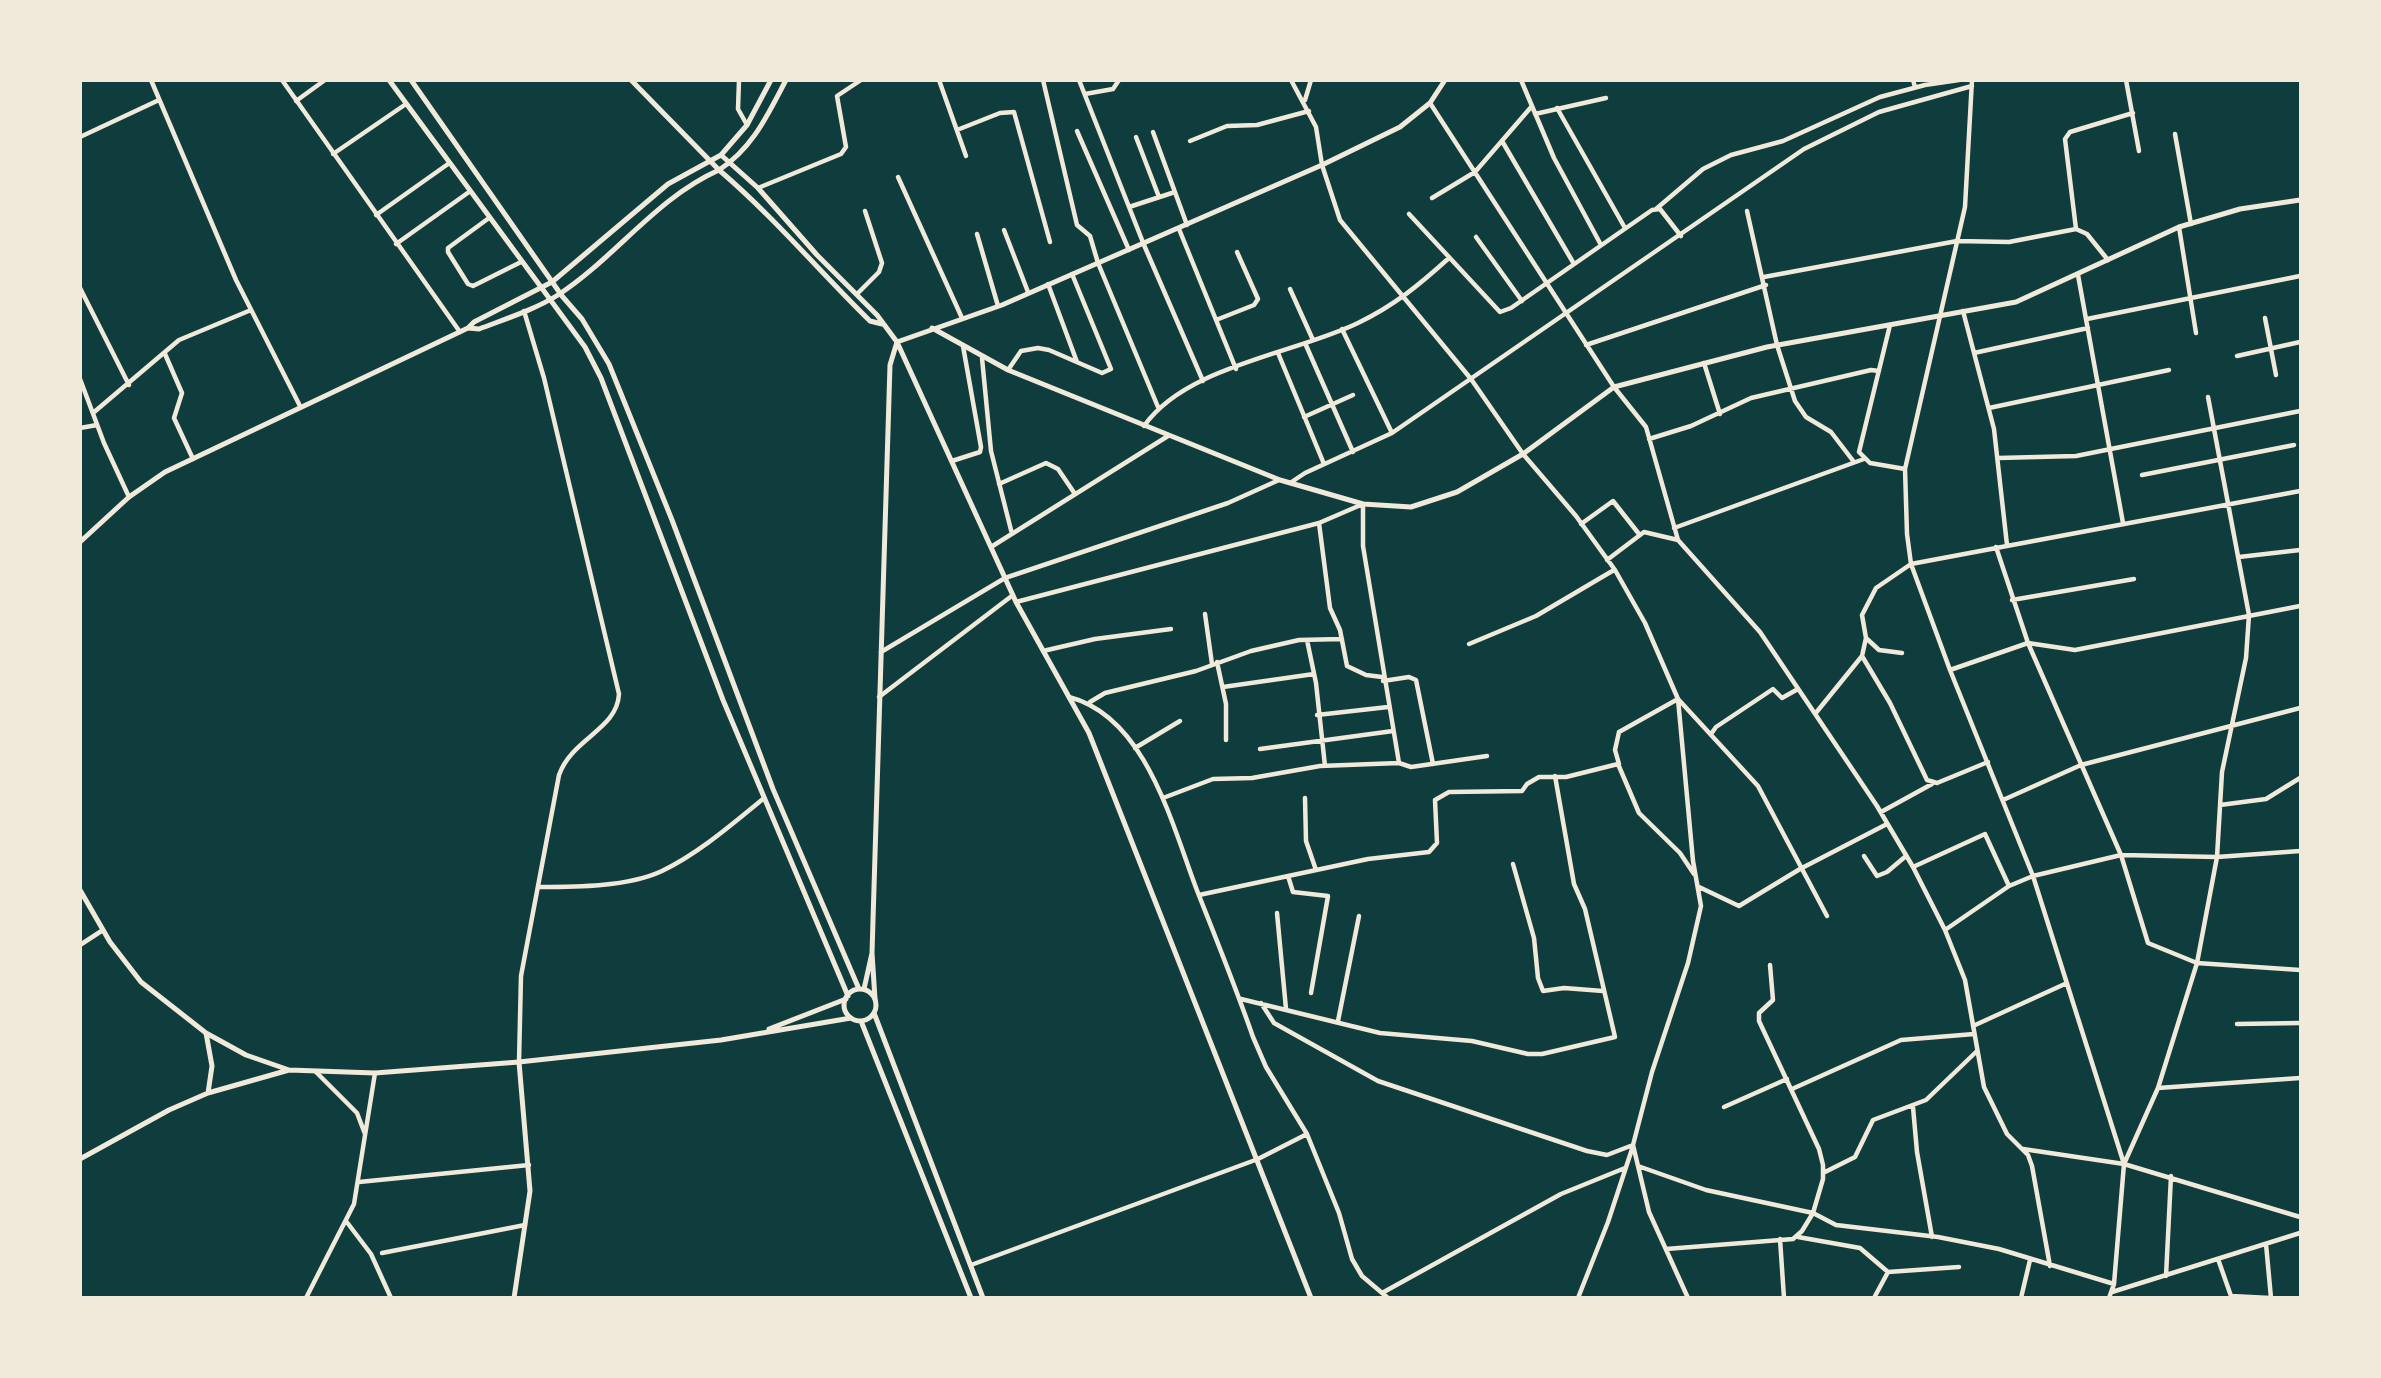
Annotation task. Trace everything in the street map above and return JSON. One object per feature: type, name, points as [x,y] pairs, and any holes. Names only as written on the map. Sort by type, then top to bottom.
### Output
[{"type":"street","points":[[151,80],[251,310],[300,406]]},
{"type":"street","points":[[282,80],[460,332]]},
{"type":"street","points":[[296,101],[325,80]]},
{"type":"street","points":[[389,80],[539,289],[585,347],[628,446],[766,807],[847,997],[845,1009],[851,1018]]},
{"type":"street","points":[[411,80],[560,294],[582,319],[609,364],[778,802],[861,989],[875,999]]},
{"type":"street","points":[[631,80],[710,163],[745,191],[809,262],[870,321],[882,324]]},
{"type":"street","points":[[739,80],[738,108],[747,125]]},
{"type":"street","points":[[80,542],[129,497],[165,472],[460,332],[474,322],[552,282],[667,184],[721,155],[747,125],[771,80]]},
{"type":"street","points":[[468,328],[479,329],[560,294],[660,209],[702,178],[731,162],[757,135],[786,80]]},
{"type":"street","points":[[758,188],[841,154],[846,147],[837,96],[862,80]]},
{"type":"street","points":[[939,80],[966,156]]},
{"type":"street","points":[[1043,80],[1077,225],[1090,236],[1098,263],[1157,407]]},
{"type":"street","points":[[1079,80],[1144,245],[1203,381]]},
{"type":"street","points":[[1085,94],[1113,89],[1119,80]]},
{"type":"street","points":[[1291,80],[1316,127],[1322,165],[1340,220],[1403,300],[1471,379],[1523,454],[1615,570],[1645,623],[1678,699],[1700,906],[1688,963],[1652,1072],[1633,1145],[1578,1297]]},
{"type":"street","points":[[1304,101],[1311,80]]},
{"type":"street","points":[[897,342],[998,306],[1144,245],[1322,165],[1400,127],[1430,103],[1446,80]]},
{"type":"street","points":[[1521,80],[1554,158],[1601,245]]},
{"type":"street","points":[[1913,80],[1915,87]]},
{"type":"street","points":[[1409,214],[1500,312],[1522,301],[1656,209],[1703,169],[1731,155],[1783,141],[1867,102],[1915,87],[1959,80]]},
{"type":"street","points":[[2126,80],[2139,151]]},
{"type":"street","points":[[1289,483],[1392,433],[1568,315],[1771,170],[1840,130],[1880,112],[1972,83],[1965,207],[1905,469],[1907,534],[1912,564],[1951,670],[2033,876],[2124,1164]]},
{"type":"street","points":[[1535,114],[1606,98]]},
{"type":"street","points":[[80,137],[159,100]]},
{"type":"street","points":[[1430,103],[1614,387],[1638,414],[1649,439],[1678,540],[1760,632],[1881,812],[1913,867],[1945,930],[1965,980],[1984,1087],[2007,1134],[2023,1149],[2032,1166],[2050,1266]]},
{"type":"street","points":[[333,153],[406,104]]},
{"type":"street","points":[[1432,198],[1475,172],[1532,106]]},
{"type":"street","points":[[1557,108],[1625,228]]},
{"type":"street","points":[[1190,141],[1227,126],[1257,125],[1309,111]]},
{"type":"street","points":[[957,130],[1000,113],[1014,112],[1050,242]]},
{"type":"street","points":[[2077,229],[2065,139],[2070,132],[2133,113]]},
{"type":"street","points":[[1077,131],[1129,251]]},
{"type":"street","points":[[1153,132],[1188,225]]},
{"type":"street","points":[[2175,134],[2191,224]]},
{"type":"street","points":[[1136,137],[1159,197]]},
{"type":"street","points":[[1502,141],[1574,264]]},
{"type":"street","points":[[721,155],[758,188],[877,315],[897,342],[1016,603],[1089,733],[1311,1297]]},
{"type":"street","points":[[376,215],[448,164]]},
{"type":"street","points":[[898,177],[962,318]]},
{"type":"street","points":[[396,244],[469,192]]},
{"type":"street","points":[[1129,206],[1175,192]]},
{"type":"street","points":[[932,328],[1008,370],[1280,480],[1363,503],[1411,507],[1431,503],[1523,454],[1614,387],[1777,345],[2016,302],[2179,227],[2240,209],[2301,200]]},
{"type":"street","points":[[1656,209],[1664,213],[1681,236]]},
{"type":"street","points":[[857,295],[879,272],[883,263],[865,211]]},
{"type":"street","points":[[1747,211],[1766,285],[1777,345],[1790,387],[1802,413],[1825,426],[1854,462]]},
{"type":"street","points":[[489,218],[448,250],[468,284],[473,286],[521,262]]},
{"type":"street","points":[[2179,227],[2196,333]]},
{"type":"street","points":[[1179,229],[1236,369]]},
{"type":"street","points":[[1764,277],[1957,241],[2009,242],[2077,229],[2087,234],[2108,261]]},
{"type":"street","points":[[1004,230],[1028,292]]},
{"type":"street","points":[[977,234],[998,306]]},
{"type":"street","points":[[1476,237],[1522,301]]},
{"type":"street","points":[[1216,320],[1254,305],[1258,299],[1237,251]]},
{"type":"street","points":[[1143,426],[1157,407],[1203,381],[1342,329],[1403,300],[1449,258]]},
{"type":"street","points":[[1008,370],[1017,354],[1027,349],[1049,350],[1102,373],[1111,369],[1072,274]]},
{"type":"street","points":[[2078,275],[2123,523]]},
{"type":"street","points":[[2087,319],[2301,276]]},
{"type":"street","points":[[1048,284],[1078,363]]},
{"type":"street","points":[[1586,345],[1766,285]]},
{"type":"street","points":[[80,288],[129,385]]},
{"type":"street","points":[[1290,289],[1313,340]]},
{"type":"street","points":[[93,413],[186,336],[251,310]]},
{"type":"street","points":[[514,1297],[530,1191],[519,1062],[521,975],[562,767],[586,737],[610,720],[617,710],[620,694],[544,378],[524,311]]},
{"type":"street","points":[[1963,311],[1998,458],[2007,545]]},
{"type":"street","points":[[2264,318],[2276,375]]},
{"type":"street","points":[[1890,325],[1859,446],[1864,458],[1870,463],[1905,469]]},
{"type":"street","points":[[1974,353],[2088,328]]},
{"type":"street","points":[[1342,329],[1392,433]]},
{"type":"street","points":[[897,342],[890,365],[879,653],[872,953],[874,1013],[983,1297]]},
{"type":"street","points":[[2237,356],[2301,342]]},
{"type":"street","points":[[1305,343],[1353,452]]},
{"type":"street","points":[[952,461],[979,452],[981,447],[962,346]]},
{"type":"street","points":[[164,353],[182,393],[174,418],[193,459]]},
{"type":"street","points":[[1278,354],[1324,464]]},
{"type":"street","points":[[982,358],[991,451],[1012,534]]},
{"type":"street","points":[[1704,363],[1720,414]]},
{"type":"street","points":[[1649,439],[1720,414],[1751,398],[1790,387],[1871,370],[1879,371]]},
{"type":"street","points":[[1988,408],[2169,370]]},
{"type":"street","points":[[80,379],[129,497]]},
{"type":"street","points":[[1304,417],[1353,395]]},
{"type":"street","points":[[2110,1296],[2114,1284],[2124,1164],[2158,1088],[2197,962],[2217,857],[2222,772],[2246,658],[2249,615],[2208,397]]},
{"type":"street","points":[[1998,458],[2076,456],[2301,411]]},
{"type":"street","points":[[80,428],[97,425]]},
{"type":"street","points":[[991,547],[1168,436]]},
{"type":"street","points":[[628,446],[640,441]]},
{"type":"street","points":[[2142,475],[2294,445]]},
{"type":"street","points":[[1674,528],[1864,458]]},
{"type":"street","points":[[999,484],[1046,463],[1058,469],[1075,494]]},
{"type":"street","points":[[879,653],[1005,578],[1228,503],[1280,480]]},
{"type":"street","points":[[1815,715],[1862,656],[1866,638],[1862,615],[1876,588],[1912,564],[2301,491]]},
{"type":"street","points":[[1581,524],[1613,500],[1639,534]]},
{"type":"street","points":[[1016,603],[1319,523],[1363,503]]},
{"type":"street","points":[[1363,503],[1363,546],[1382,679],[1399,763],[1404,767],[1487,757]]},
{"type":"street","points":[[1319,523],[1330,608],[1342,639],[1349,669],[1382,679],[1413,677],[1416,680],[1433,764]]},
{"type":"street","points":[[1607,560],[1639,534],[1650,533],[1678,540]]},
{"type":"street","points":[[1996,547],[2028,643],[2120,855],[2148,943],[2197,962],[2301,970]]},
{"type":"street","points":[[2239,557],[2301,550]]},
{"type":"street","points":[[1468,644],[1536,616],[1615,570]]},
{"type":"street","points":[[2012,600],[2134,579]]},
{"type":"street","points":[[878,697],[1013,595]]},
{"type":"street","points":[[1951,670],[2028,643],[2075,650],[2301,606]]},
{"type":"street","points":[[1205,614],[1214,663],[1223,687],[1226,740]]},
{"type":"street","points":[[1043,651],[1094,639],[1171,629]]},
{"type":"street","points":[[1866,638],[1879,650],[1902,653]]},
{"type":"street","points":[[1090,702],[1105,693],[1170,678],[1251,651],[1307,640],[1342,639]]},
{"type":"street","points":[[1307,640],[1314,674],[1325,766]]},
{"type":"street","points":[[1862,656],[1890,703],[1927,780],[1932,784]]},
{"type":"street","points":[[716,680],[729,674]]},
{"type":"street","points":[[1223,687],[1314,674]]},
{"type":"street","points":[[1711,734],[1716,727],[1773,689],[1782,698],[1798,689]]},
{"type":"street","points":[[1068,696],[1090,702],[1115,723],[1135,748],[1163,798],[1266,1067],[1307,1134],[1339,1213],[1352,1259],[1362,1276],[1388,1297]]},
{"type":"street","points":[[1678,699],[1758,786],[1827,916]]},
{"type":"street","points":[[1678,699],[1619,732],[1615,750],[1619,768],[1639,813],[1680,853],[1695,876]]},
{"type":"street","points":[[1317,715],[1388,706]]},
{"type":"street","points":[[2003,800],[2081,765],[2301,708]]},
{"type":"street","points":[[1135,748],[1180,721]]},
{"type":"street","points":[[1260,749],[1393,731]]},
{"type":"street","points":[[1881,812],[1932,784],[1988,762]]},
{"type":"street","points":[[1163,798],[1213,779],[1252,778],[1325,766],[1399,763]]},
{"type":"street","points":[[1199,895],[1316,870],[1429,852],[1437,843],[1435,800],[1449,792],[1522,791],[1539,777],[1566,777],[1618,764],[1619,768]]},
{"type":"street","points":[[1240,999],[1380,1033],[1472,1041],[1542,1054],[1615,1037],[1585,909],[1574,884],[1555,776]]},
{"type":"street","points":[[2220,805],[2261,800],[2301,778]]},
{"type":"street","points":[[1305,798],[1306,841],[1316,870]]},
{"type":"street","points":[[538,887],[582,887],[660,872],[710,842],[764,799]]},
{"type":"street","points":[[766,807],[778,802]]},
{"type":"street","points":[[1698,887],[1739,906],[1800,869],[1887,824]]},
{"type":"street","points":[[1913,867],[1984,834],[2009,886]]},
{"type":"street","points":[[1945,930],[2009,886],[2033,876],[2120,855],[2217,857],[2301,850]]},
{"type":"street","points":[[1864,856],[1877,876],[1887,872],[1906,856]]},
{"type":"street","points":[[1513,864],[1534,938],[1538,978],[1543,991],[1564,988],[1604,991]]},
{"type":"street","points":[[1288,876],[1293,892],[1328,895],[1311,993]]},
{"type":"street","points":[[80,890],[125,966],[141,982],[206,1033],[246,1055],[289,1070],[375,1073],[519,1062],[721,1040],[766,1030],[851,1018],[861,1021],[874,1013]]},
{"type":"street","points":[[1277,913],[1286,1009]]},
{"type":"street","points":[[1338,1021],[1359,916]]},
{"type":"street","points":[[80,945],[103,930]]},
{"type":"street","points":[[766,1030],[861,989],[872,953]]},
{"type":"street","points":[[1770,965],[1773,1000],[1758,1017],[1819,1149],[1824,1173],[1813,1213],[1797,1237]]},
{"type":"street","points":[[1973,1026],[2068,983]]},
{"type":"street","points":[[1262,1003],[1274,1023],[1378,1081],[1587,1151],[1607,1155],[1633,1145]]},
{"type":"street","points":[[861,1021],[971,1297]]},
{"type":"street","points":[[2237,1024],[2301,1023]]},
{"type":"street","points":[[206,1033],[212,1066],[208,1093]]},
{"type":"street","points":[[1792,1089],[1900,1040],[1974,1034]]},
{"type":"street","points":[[1824,1173],[1855,1157],[1872,1120],[1926,1100],[1976,1052]]},
{"type":"street","points":[[80,1159],[169,1110],[208,1093],[289,1070]]},
{"type":"street","points":[[316,1072],[357,1113],[366,1135]]},
{"type":"street","points":[[306,1297],[354,1205],[375,1073]]},
{"type":"street","points":[[2158,1088],[2301,1077]]},
{"type":"street","points":[[1724,1107],[1787,1079]]},
{"type":"street","points":[[1913,1107],[1917,1152],[1932,1237]]},
{"type":"street","points":[[971,1265],[1258,1159],[1307,1134]]},
{"type":"street","points":[[1633,1145],[1644,1200],[1688,1297]]},
{"type":"street","points":[[2023,1149],[2124,1164],[2301,1217]]},
{"type":"street","points":[[359,1182],[529,1164]]},
{"type":"street","points":[[1637,1166],[1706,1190],[1813,1213],[1841,1227],[1932,1237],[1999,1249],[2114,1284]]},
{"type":"street","points":[[1381,1294],[1560,1195],[1625,1168]]},
{"type":"street","points":[[2166,1276],[2171,1176]]},
{"type":"street","points":[[346,1221],[371,1254],[391,1297]]},
{"type":"street","points":[[382,1253],[525,1225]]},
{"type":"street","points":[[2110,1296],[2301,1233]]},
{"type":"street","points":[[1667,1249],[1797,1237],[1860,1248],[1888,1272],[1959,1267]]},
{"type":"street","points":[[1780,1239],[1784,1297]]},
{"type":"street","points":[[2218,1259],[2231,1296],[2271,1297],[2266,1244]]},
{"type":"street","points":[[2021,1297],[2031,1260]]},
{"type":"street","points":[[1874,1297],[1888,1272]]}]
